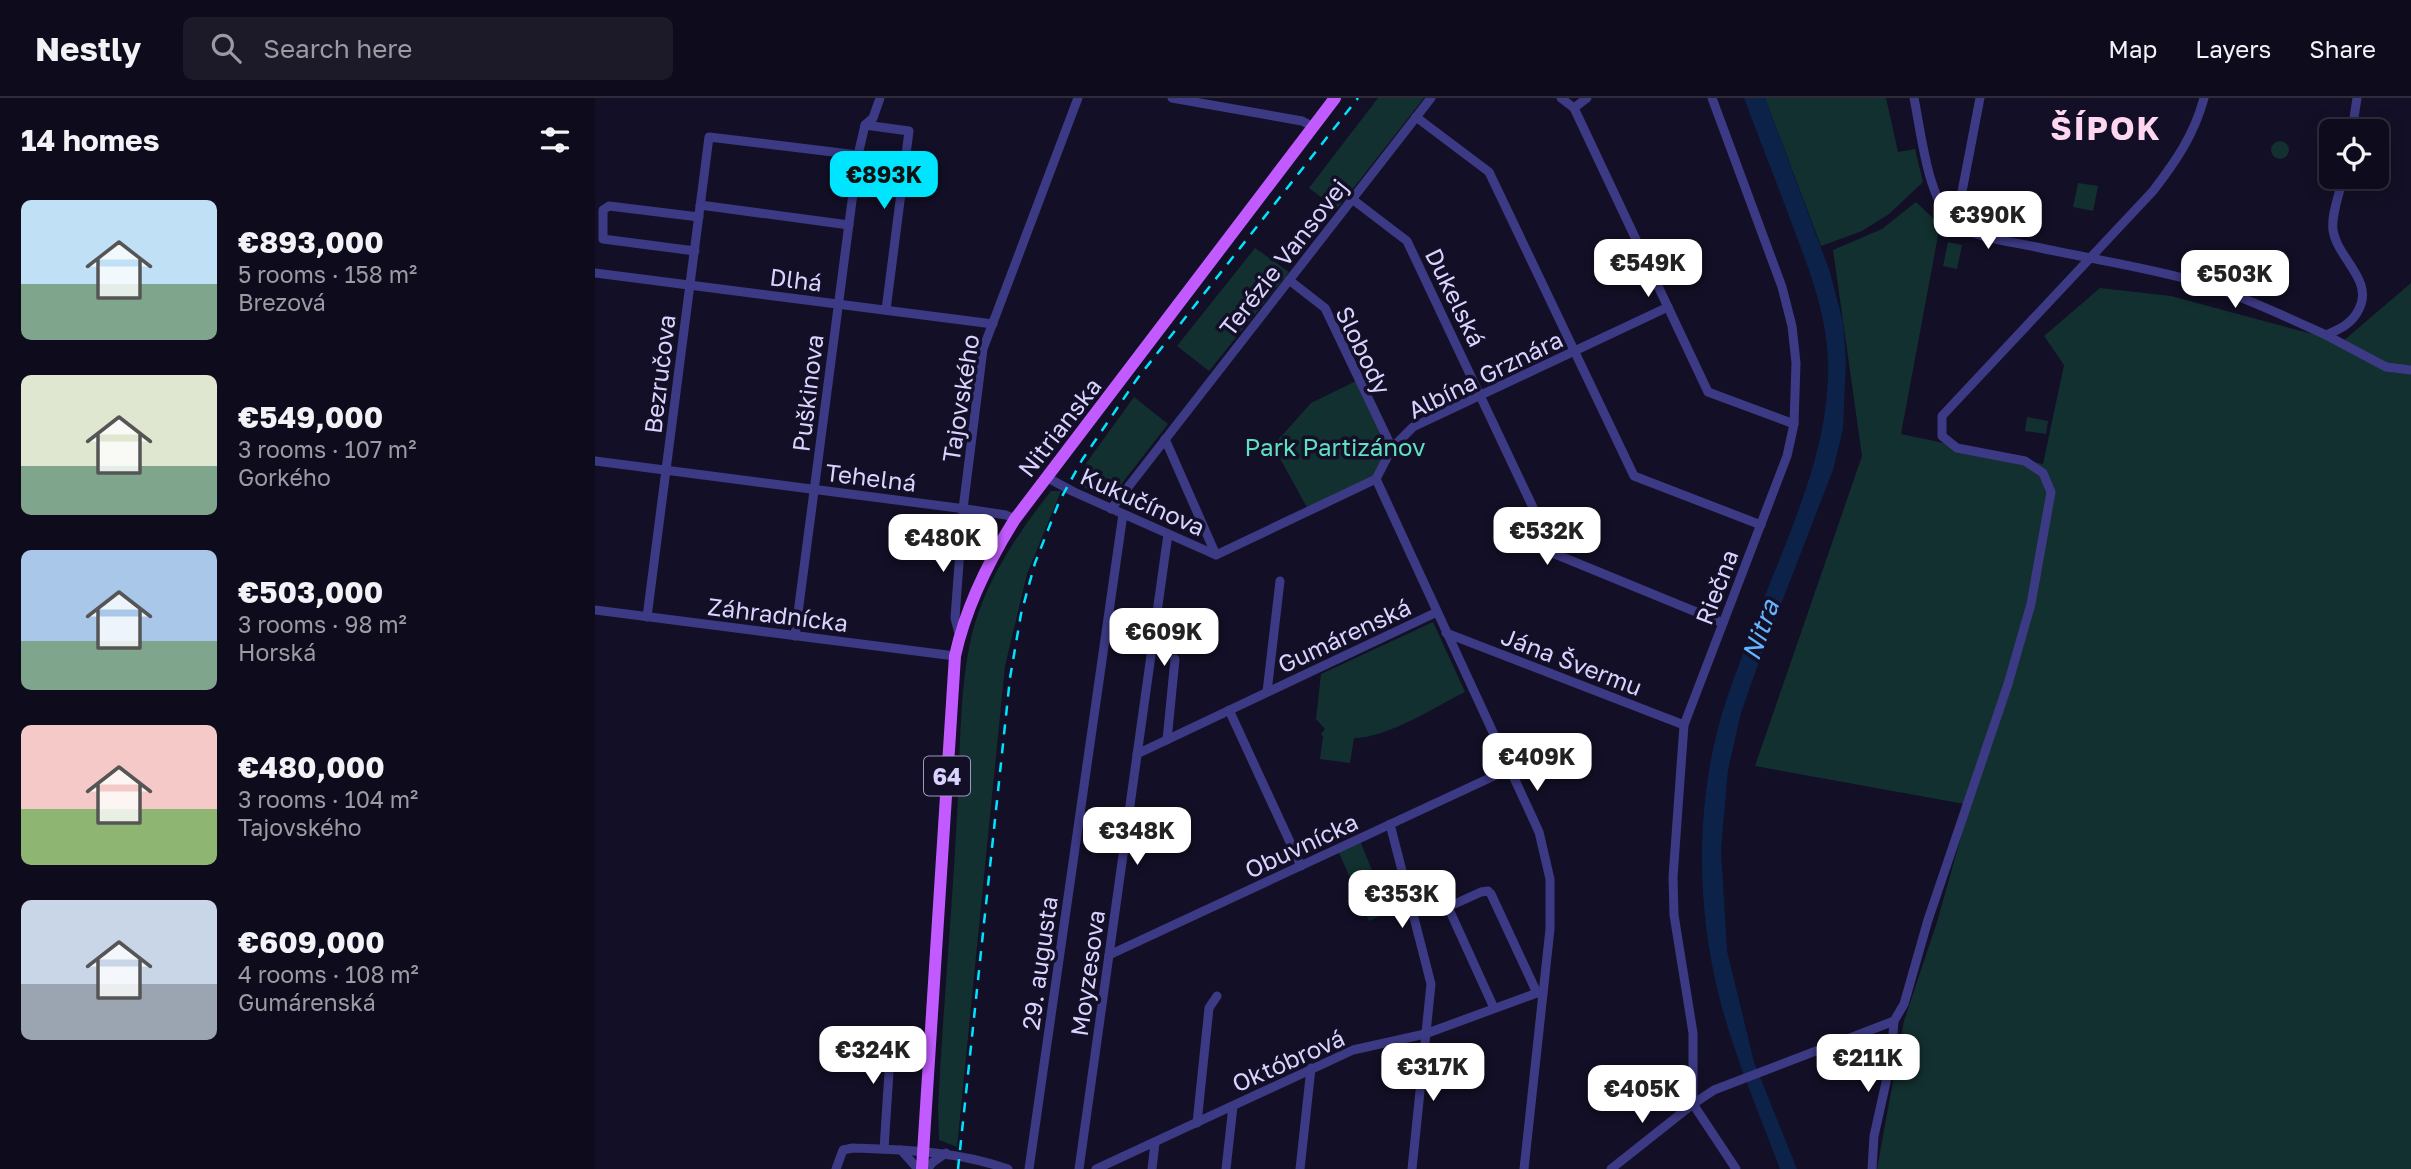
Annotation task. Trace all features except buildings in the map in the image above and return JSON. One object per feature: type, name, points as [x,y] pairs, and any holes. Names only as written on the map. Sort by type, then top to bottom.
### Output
[{"type":"main road","name":"Nitrianska","points":[[922,1169],[955,656],[972,598],[994,551],[1015,519],[1335,98]]},
{"type":"street","name":"Puškinova","points":[[795,636],[858,155],[865,125],[873,118],[880,98]]},
{"type":"street","name":"Tajovského","points":[[960,635],[955,618],[963,509],[983,349],[1078,98]]},
{"type":"street","points":[[1172,98],[1302,121],[1314,127]]},
{"type":"street","name":"Terézie Vansovej","points":[[1111,509],[1431,98]]},
{"type":"street","points":[[1562,98],[1574,108],[1708,392],[1794,424]]},
{"type":"street","points":[[1574,108],[1587,98]]},
{"type":"street","name":"Riečna","points":[[1693,1104],[1693,1033],[1674,915],[1673,877],[1684,725],[1787,456],[1794,424],[1796,363],[1787,306],[1711,98]]},
{"type":"street","points":[[1914,98],[1932,181],[1943,208],[1956,223],[1973,232],[2186,279],[2238,295],[2326,335],[2386,368],[2411,370]]},
{"type":"street","points":[[1956,223],[1980,98]]},
{"type":"street","points":[[1872,1169],[1874,1136],[1891,1060],[1894,1021],[1904,1004],[1933,907],[2008,684],[2031,604],[2051,492],[2043,473],[2025,461],[1957,448],[1943,436],[1942,416],[2153,191],[2182,153],[2198,120],[2204,98]]},
{"type":"street","points":[[2354,119],[2357,98]]},
{"type":"street","points":[[1416,117],[1489,172],[1634,476],[1761,525]]},
{"type":"street","points":[[865,125],[909,131],[886,310]]},
{"type":"street","name":"Bezručova","points":[[647,617],[709,137],[858,155]]},
{"type":"street","points":[[2326,335],[2348,324],[2362,302],[2360,281],[2342,254],[2334,234],[2333,222],[2340,189]]},
{"type":"street","name":"Dukelská","points":[[1352,199],[1407,241],[1555,554],[1723,623]]},
{"type":"street","points":[[700,205],[849,225]]},
{"type":"street","points":[[695,251],[603,239],[603,210],[609,206],[699,217]]},
{"type":"street","points":[[2101,248],[2107,262]]},
{"type":"street","name":"Dlhá","points":[[595,273],[992,324]]},
{"type":"street","name":"Slobody","points":[[1289,280],[1325,308],[1392,448]]},
{"type":"street","name":"Albína Grznára","points":[[1376,479],[1392,448],[1413,427],[1668,307]]},
{"type":"street","points":[[1165,439],[1216,555]]},
{"type":"street","name":"Tehelná","points":[[595,461],[963,509],[1006,515],[1015,519]]},
{"type":"street","name":"Kukučínova","points":[[1047,477],[1111,509],[1216,555],[1376,479]]},
{"type":"street","points":[[1376,479],[1539,832],[1550,879],[1550,929],[1540,993],[1524,1169]]},
{"type":"street","name":"29. augusta","points":[[1029,1169],[1123,514]]},
{"type":"street","name":"Moyzesova","points":[[1079,1169],[1168,534]]},
{"type":"street","name":"Gumárenská","points":[[1266,692],[1280,581]]},
{"type":"street","name":"Záhradnícka","points":[[595,610],[955,656]]},
{"type":"street","name":"Gumárenská","points":[[1137,754],[1437,612]]},
{"type":"street","name":"Jána Švermu","points":[[1446,633],[1684,725]]},
{"type":"street","points":[[1167,740],[1175,659]]},
{"type":"street","points":[[1229,710],[1301,866]]},
{"type":"street","name":"Obuvnícka","points":[[1109,955],[1509,769]]},
{"type":"street","points":[[1390,824],[1431,984],[1412,1169]]},
{"type":"street","points":[[1448,907],[1488,891],[1540,993]]},
{"type":"street","points":[[1411,905],[1438,898],[1448,907],[1494,1008]]},
{"type":"street","name":"Októbrová","points":[[1096,1169],[1353,1050],[1425,1034],[1540,993]]},
{"type":"street","points":[[1197,1123],[1209,1008],[1216,996]]},
{"type":"street","points":[[1611,1169],[1693,1104],[1729,1083],[1894,1021]]},
{"type":"street","points":[[884,1149],[889,1072],[887,1062],[929,1047]]},
{"type":"street","points":[[1300,1169],[1311,1068]]},
{"type":"street","points":[[1693,1104],[1732,1167]]},
{"type":"street","points":[[1226,1169],[1233,1106]]},
{"type":"street","points":[[925,1134],[946,1153]]},
{"type":"street","points":[[1152,1169],[1155,1143]]},
{"type":"street","points":[[836,1169],[843,1150],[884,1149],[946,1153],[970,1157],[1008,1169]]},
{"type":"street","points":[[901,1150],[922,1169],[946,1153]]},
{"type":"green space","points":[[1378,98],[1424,98],[1337,209],[1309,188]]},
{"type":"green space","points":[[1765,98],[1886,98],[1898,152],[1915,149],[1923,182],[1889,214],[1862,231],[1821,246]]},
{"type":"green space","points":[[2280,141],[2286,144],[2289,150],[2286,156],[2280,159],[2274,156],[2271,150],[2274,144]]},
{"type":"green space","points":[[2078,183],[2098,186],[2093,211],[2073,207]]},
{"type":"green space","points":[[1916,202],[1940,225],[1901,434],[2043,464],[2064,365],[2044,336],[2100,288],[2171,296],[2342,342],[2411,283],[2411,1169],[1877,1169],[1904,1021],[1937,922],[1970,805],[1755,766],[1862,456],[1833,250],[1882,229]]},
{"type":"green space","points":[[1948,242],[1962,245],[1957,269],[1943,266]]},
{"type":"green space","points":[[1255,248],[1289,272],[1209,371],[1177,346]]},
{"type":"green space","points":[[2231,257],[2255,262],[2252,273],[2229,268]]},
{"type":"green space","name":"Park Partizánov","points":[[1358,380],[1392,448],[1376,479],[1309,511],[1277,453],[1278,440],[1311,403]]},
{"type":"green space","points":[[1134,397],[1168,424],[1109,500],[1077,484],[1087,462]]},
{"type":"green space","points":[[2027,417],[2048,421],[2046,434],[2025,431]]},
{"type":"green space","points":[[1051,491],[1061,491],[1027,574],[1005,666],[957,1147],[939,1140],[938,1107],[961,713],[967,660],[978,614],[992,581],[1019,534]]},
{"type":"green space","points":[[1433,622],[1465,692],[1396,727],[1367,737],[1354,738],[1350,763],[1320,759],[1321,734],[1325,729],[1316,719],[1321,674]]},
{"type":"green space","points":[[1358,836],[1389,912],[1369,921],[1336,846]]},
{"type":"water","name":"Nitra","points":[[1744,98],[1765,98],[1830,272],[1843,322],[1846,361],[1843,429],[1833,470],[1741,713],[1728,770],[1721,850],[1727,951],[1754,1062],[1797,1169],[1780,1169],[1733,1043],[1712,963],[1703,888],[1704,812],[1716,737],[1734,678],[1806,488],[1823,425],[1827,392],[1828,359],[1824,323],[1815,288]]},
{"type":"railway","points":[[958,1169],[1010,678],[1021,614],[1035,563],[1059,502],[1082,460],[1137,379],[1358,98]]},
{"type":"district","name":"ŠÍPOK","points":[[2106,128]]}]
